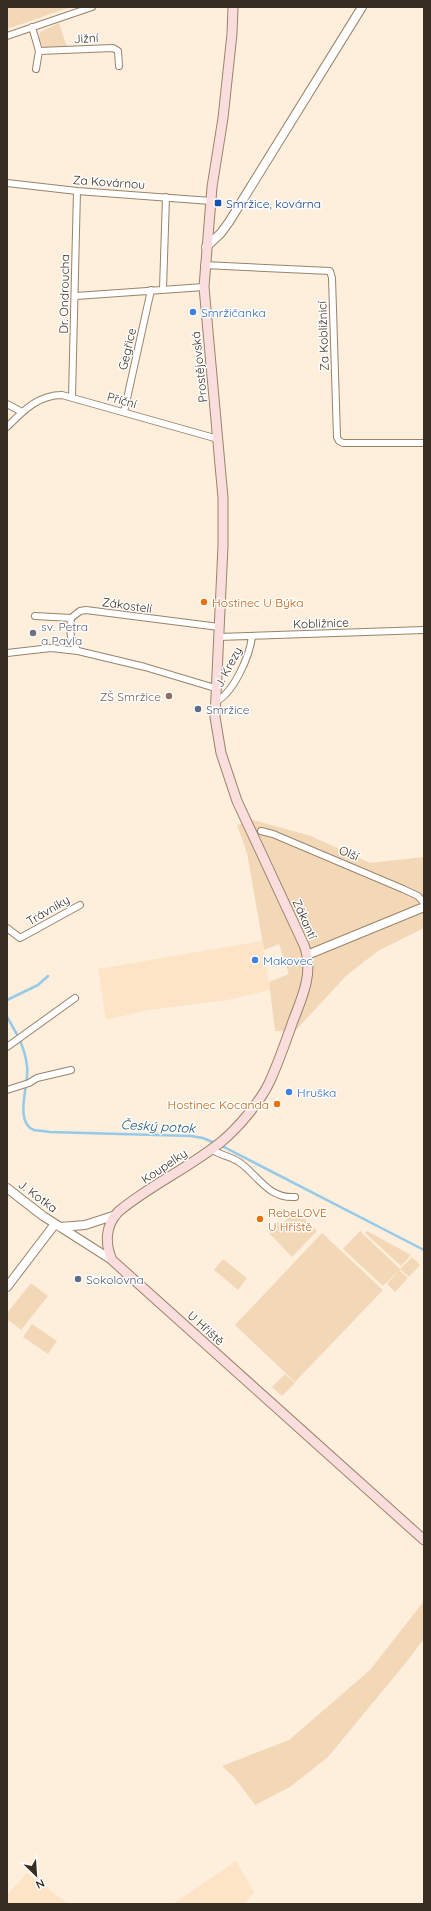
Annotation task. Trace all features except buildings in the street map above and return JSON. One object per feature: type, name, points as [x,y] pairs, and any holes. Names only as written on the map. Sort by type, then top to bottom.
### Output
[{"type":"main road","name":"Prostějovská","points":[[215,702],[223,526],[222,484],[204,287],[204,265],[210,201],[223,118],[232,34],[233,7]]},
{"type":"main road","name":"Zákantí","points":[[215,702],[219,743],[236,796],[307,955],[308,974],[305,988],[270,1081],[240,1122],[226,1137]]},
{"type":"main road","name":"Koupelky","points":[[112,1260],[107,1237],[109,1228],[116,1215],[127,1205],[226,1137]]},
{"type":"main road","name":"U Hřiště","points":[[112,1260],[424,1540]]},
{"type":"street","name":"Jižní","points":[[7,36],[92,7]]},
{"type":"street","points":[[206,247],[221,233],[233,217],[362,7]]},
{"type":"street","points":[[32,27],[39,51],[36,69]]},
{"type":"street","name":"Jižní","points":[[39,51],[113,48],[118,51],[119,66]]},
{"type":"street","name":"Za Kovárnou","points":[[7,183],[77,191],[210,201]]},
{"type":"street","name":"Dr. Ondroucha","points":[[72,397],[76,296],[77,191]]},
{"type":"street","points":[[163,289],[166,197]]},
{"type":"street","name":"Za Kobližnicí","points":[[204,265],[330,271],[332,278],[337,437],[339,441],[343,443],[424,443]]},
{"type":"street","points":[[76,296],[204,287]]},
{"type":"street","name":"Gegřice","points":[[124,412],[151,290]]},
{"type":"street","name":"Příční","points":[[7,427],[33,403],[47,397],[62,395],[218,439]]},
{"type":"street","points":[[7,404],[22,412]]},
{"type":"street","name":"Zákostelí","points":[[71,618],[80,611],[86,610],[219,632]]},
{"type":"street","points":[[35,616],[71,618],[70,636],[72,644],[78,651]]},
{"type":"street","name":"Kobližnice","points":[[219,632],[252,636],[424,630]]},
{"type":"street","name":"J. Krezy","points":[[215,702],[228,693],[246,661],[251,646],[252,636]]},
{"type":"street","points":[[7,653],[51,648],[78,651],[145,667],[215,688]]},
{"type":"street","name":"Olší","points":[[261,830],[403,889],[418,896],[424,903]]},
{"type":"street","name":"Trávníky","points":[[7,928],[20,938],[80,904]]},
{"type":"street","points":[[307,955],[424,907]]},
{"type":"street","points":[[7,1047],[75,998]]},
{"type":"street","points":[[7,1090],[29,1083],[37,1078],[71,1070]]},
{"type":"street","points":[[212,1148],[241,1164],[254,1174],[268,1190],[287,1198],[294,1197]]},
{"type":"street","name":"J. Kotka","points":[[7,1188],[58,1226]]},
{"type":"street","name":"Koupelky","points":[[58,1226],[85,1224],[116,1215]]},
{"type":"street","points":[[7,1287],[58,1226],[112,1260]]},
{"type":"shaded area","points":[[7,7],[71,7],[7,29]]},
{"type":"shaded area","points":[[59,23],[66,44],[69,47],[43,47],[39,38],[40,32]]},
{"type":"shaded area","points":[[253,820],[311,836],[370,863],[424,857],[424,928],[378,951],[347,975],[294,1032],[275,1031],[269,982],[289,974],[279,944],[264,950],[247,853],[237,825]]},
{"type":"shaded area","points":[[262,941],[270,990],[227,1000],[148,1010],[106,1020],[98,969]]},
{"type":"shaded area","points":[[295,1210],[317,1231],[292,1257],[269,1233],[277,1222],[283,1224]]},
{"type":"shaded area","points":[[360,1231],[400,1269],[383,1286],[343,1249]]},
{"type":"shaded area","points":[[367,1231],[411,1255],[401,1266],[365,1233]]},
{"type":"shaded area","points":[[322,1233],[383,1290],[295,1382],[235,1325]]},
{"type":"shaded area","points":[[412,1257],[420,1265],[409,1277],[400,1269]]},
{"type":"shaded area","points":[[223,1259],[247,1278],[238,1290],[214,1270]]},
{"type":"shaded area","points":[[399,1270],[408,1278],[395,1292],[387,1284]]},
{"type":"shaded area","points":[[31,1283],[48,1296],[21,1330],[7,1319],[7,1313]]},
{"type":"shaded area","points":[[32,1324],[57,1341],[48,1354],[23,1337]]},
{"type":"shaded area","points":[[285,1374],[295,1383],[282,1396],[272,1387]]},
{"type":"shaded area","points":[[424,1601],[424,1639],[328,1757],[290,1787],[255,1805],[234,1777],[222,1766],[289,1740],[370,1670]]},
{"type":"shaded area","points":[[236,1861],[254,1892],[245,1904],[173,1904]]},
{"type":"shaded area","points":[[27,1873],[70,1904],[7,1904],[7,1895]]},
{"type":"waterway","points":[[7,1000],[38,985],[48,976]]},
{"type":"waterway","name":"Český potok","points":[[7,1017],[20,1040],[26,1059],[27,1073],[23,1110],[24,1119],[28,1126],[34,1130],[50,1132],[191,1136],[203,1138],[215,1143]]},
{"type":"waterway","name":"Český potok","points":[[220,1145],[424,1250]]},
{"type":"place","name":"Smržice, kovárna","points":[[218,203]]},
{"type":"place","name":"Smržičanka","points":[[193,312]]},
{"type":"place","name":"Hostinec U Býka","points":[[204,602]]},
{"type":"place","name":"sv. Petra a Pavla","points":[[33,633]]},
{"type":"place","name":"ZŠ Smržice","points":[[169,696]]},
{"type":"place","name":"Smržice","points":[[198,709]]},
{"type":"place","name":"Makovec","points":[[255,960]]},
{"type":"place","name":"Hruška","points":[[289,1092]]},
{"type":"place","name":"Hostinec Kocanda","points":[[277,1104]]},
{"type":"place","name":"RebeLOVE U Hřiště","points":[[260,1219]]},
{"type":"place","name":"Sokolovna","points":[[78,1279]]}]
